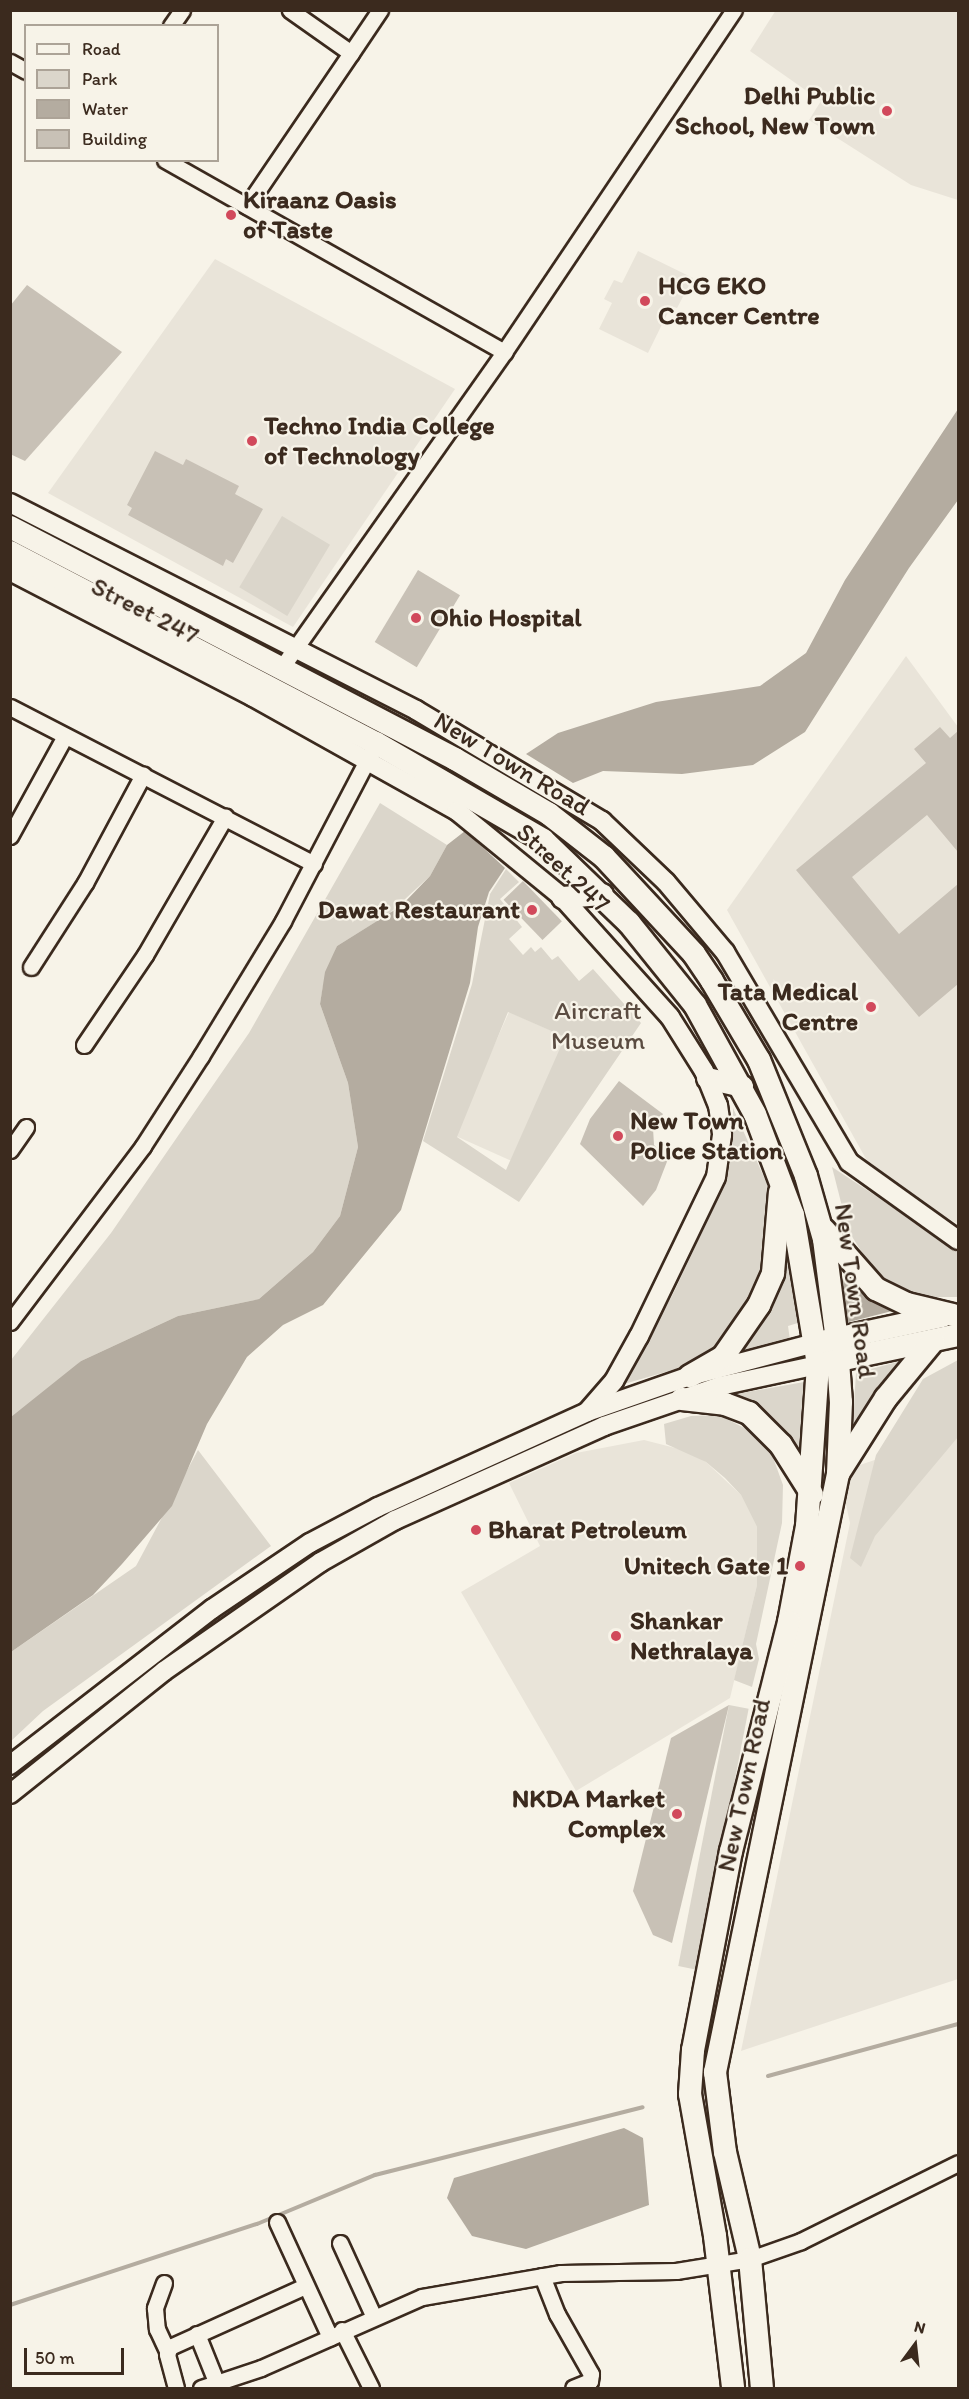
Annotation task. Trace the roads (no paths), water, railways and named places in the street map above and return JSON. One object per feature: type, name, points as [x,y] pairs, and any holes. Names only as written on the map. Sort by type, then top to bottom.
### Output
[{"type":"main road","name":"New Town Road","points":[[10,526],[282,667],[518,795],[604,857],[694,954],[729,1008],[759,1060],[806,1176],[820,1224],[827,1352],[838,1474],[715,2072],[725,2152],[750,2259],[762,2388]]},
{"type":"main road","points":[[10,552],[372,751],[524,826],[602,894],[695,1005],[742,1086],[780,1180],[800,1245],[827,1352],[812,1494],[789,1622],[731,1851],[693,2050],[690,2094],[715,2236],[733,2388]]},
{"type":"main road","points":[[562,897],[602,894]]},
{"type":"main road","points":[[707,1078],[742,1086]]},
{"type":"main road","points":[[690,1376],[723,1357],[759,1305],[773,1273],[780,1180]]},
{"type":"main road","points":[[820,1224],[851,1265],[876,1289],[907,1304],[957,1321]]},
{"type":"main road","points":[[827,1352],[957,1321]]},
{"type":"main road","points":[[838,1474],[891,1391],[933,1341],[957,1321]]},
{"type":"main road","points":[[827,1352],[933,1341]]},
{"type":"main road","points":[[682,1399],[725,1404],[749,1413],[781,1445],[812,1494]]},
{"type":"street","points":[[172,24],[182,10]]},
{"type":"street","points":[[290,10],[351,53]]},
{"type":"street","points":[[247,206],[380,10]]},
{"type":"street","points":[[282,667],[294,646],[504,351],[734,10]]},
{"type":"street","points":[[10,62],[24,70]]},
{"type":"street","points":[[169,162],[504,351]]},
{"type":"street","points":[[10,503],[294,646],[506,760],[569,798],[633,848],[725,952],[849,1162],[958,1240]]},
{"type":"street","name":"Street 247","points":[[10,571],[372,751],[473,823],[562,897],[670,1017],[707,1078],[718,1105],[722,1135],[716,1177],[639,1336],[614,1382],[587,1412]]},
{"type":"street","points":[[10,707],[314,864]]},
{"type":"street","points":[[10,836],[65,736]]},
{"type":"street","points":[[10,1322],[143,1146],[314,864],[372,751]]},
{"type":"street","points":[[31,967],[85,884],[143,775]]},
{"type":"street","points":[[84,1045],[145,955],[225,817]]},
{"type":"street","points":[[10,1150],[26,1127]]},
{"type":"street","points":[[10,1766],[129,1670],[310,1543],[434,1479],[587,1412],[690,1376],[827,1352]]},
{"type":"street","points":[[10,1794],[164,1671],[321,1562],[489,1475],[682,1399],[827,1352]]},
{"type":"street","points":[[310,1543],[321,1562]]},
{"type":"street","points":[[201,2388],[217,2384],[373,2315],[422,2296],[542,2276],[719,2266],[750,2259],[801,2241],[958,2163]]},
{"type":"street","points":[[277,2222],[305,2286],[371,2388]]},
{"type":"street","points":[[340,2243],[373,2315]]},
{"type":"street","points":[[542,2276],[557,2314],[591,2374],[590,2381],[573,2388]]},
{"type":"street","points":[[164,2283],[155,2308],[157,2329],[167,2350],[176,2388]]},
{"type":"street","points":[[167,2350],[197,2334],[305,2286]]},
{"type":"street","points":[[197,2334],[217,2384]]},
{"type":"water","points":[[958,409],[958,500],[909,568],[805,732],[753,765],[682,774],[603,771],[573,783],[526,754],[558,733],[656,702],[760,686],[806,653],[845,580]]},
{"type":"water","points":[[465,831],[505,868],[489,892],[478,927],[470,983],[401,1210],[323,1305],[283,1325],[247,1357],[207,1424],[172,1506],[122,1564],[93,1595],[11,1652],[11,1417],[81,1361],[178,1316],[259,1299],[313,1252],[340,1216],[358,1147],[348,1083],[320,1004],[325,972],[337,946],[401,906],[430,876],[447,845]]},
{"type":"water","points":[[835,1274],[875,1300],[900,1309],[845,1323]]},
{"type":"water","points":[[624,2128],[643,2138],[649,2205],[526,2249],[472,2236],[447,2198],[454,2178]]},
{"type":"waterway","points":[[768,2076],[958,2024]]},
{"type":"waterway","points":[[10,2305],[257,2224],[375,2175],[643,2107]]},
{"type":"place","name":"Delhi Public School, New Town","points":[[887,111]]},
{"type":"place","name":"Kiraanz Oasis of Taste","points":[[231,215]]},
{"type":"place","name":"HCG EKO Cancer Centre","points":[[645,301]]},
{"type":"place","name":"Techno India College of Technology","points":[[252,441]]},
{"type":"place","name":"Ohio Hospital","points":[[416,618]]},
{"type":"place","name":"Dawat Restaurant","points":[[532,910]]},
{"type":"place","name":"Tata Medical Centre","points":[[871,1007]]},
{"type":"place","name":"New Town Police Station","points":[[618,1136]]},
{"type":"place","name":"Bharat Petroleum","points":[[476,1530]]},
{"type":"place","name":"Unitech Gate 1","points":[[800,1566]]},
{"type":"place","name":"Shankar Nethralaya","points":[[616,1636]]},
{"type":"place","name":"NKDA Market Complex","points":[[677,1814]]},
{"type":"park label","name":"Aircraft Museum","points":[[598,1026]]}]
